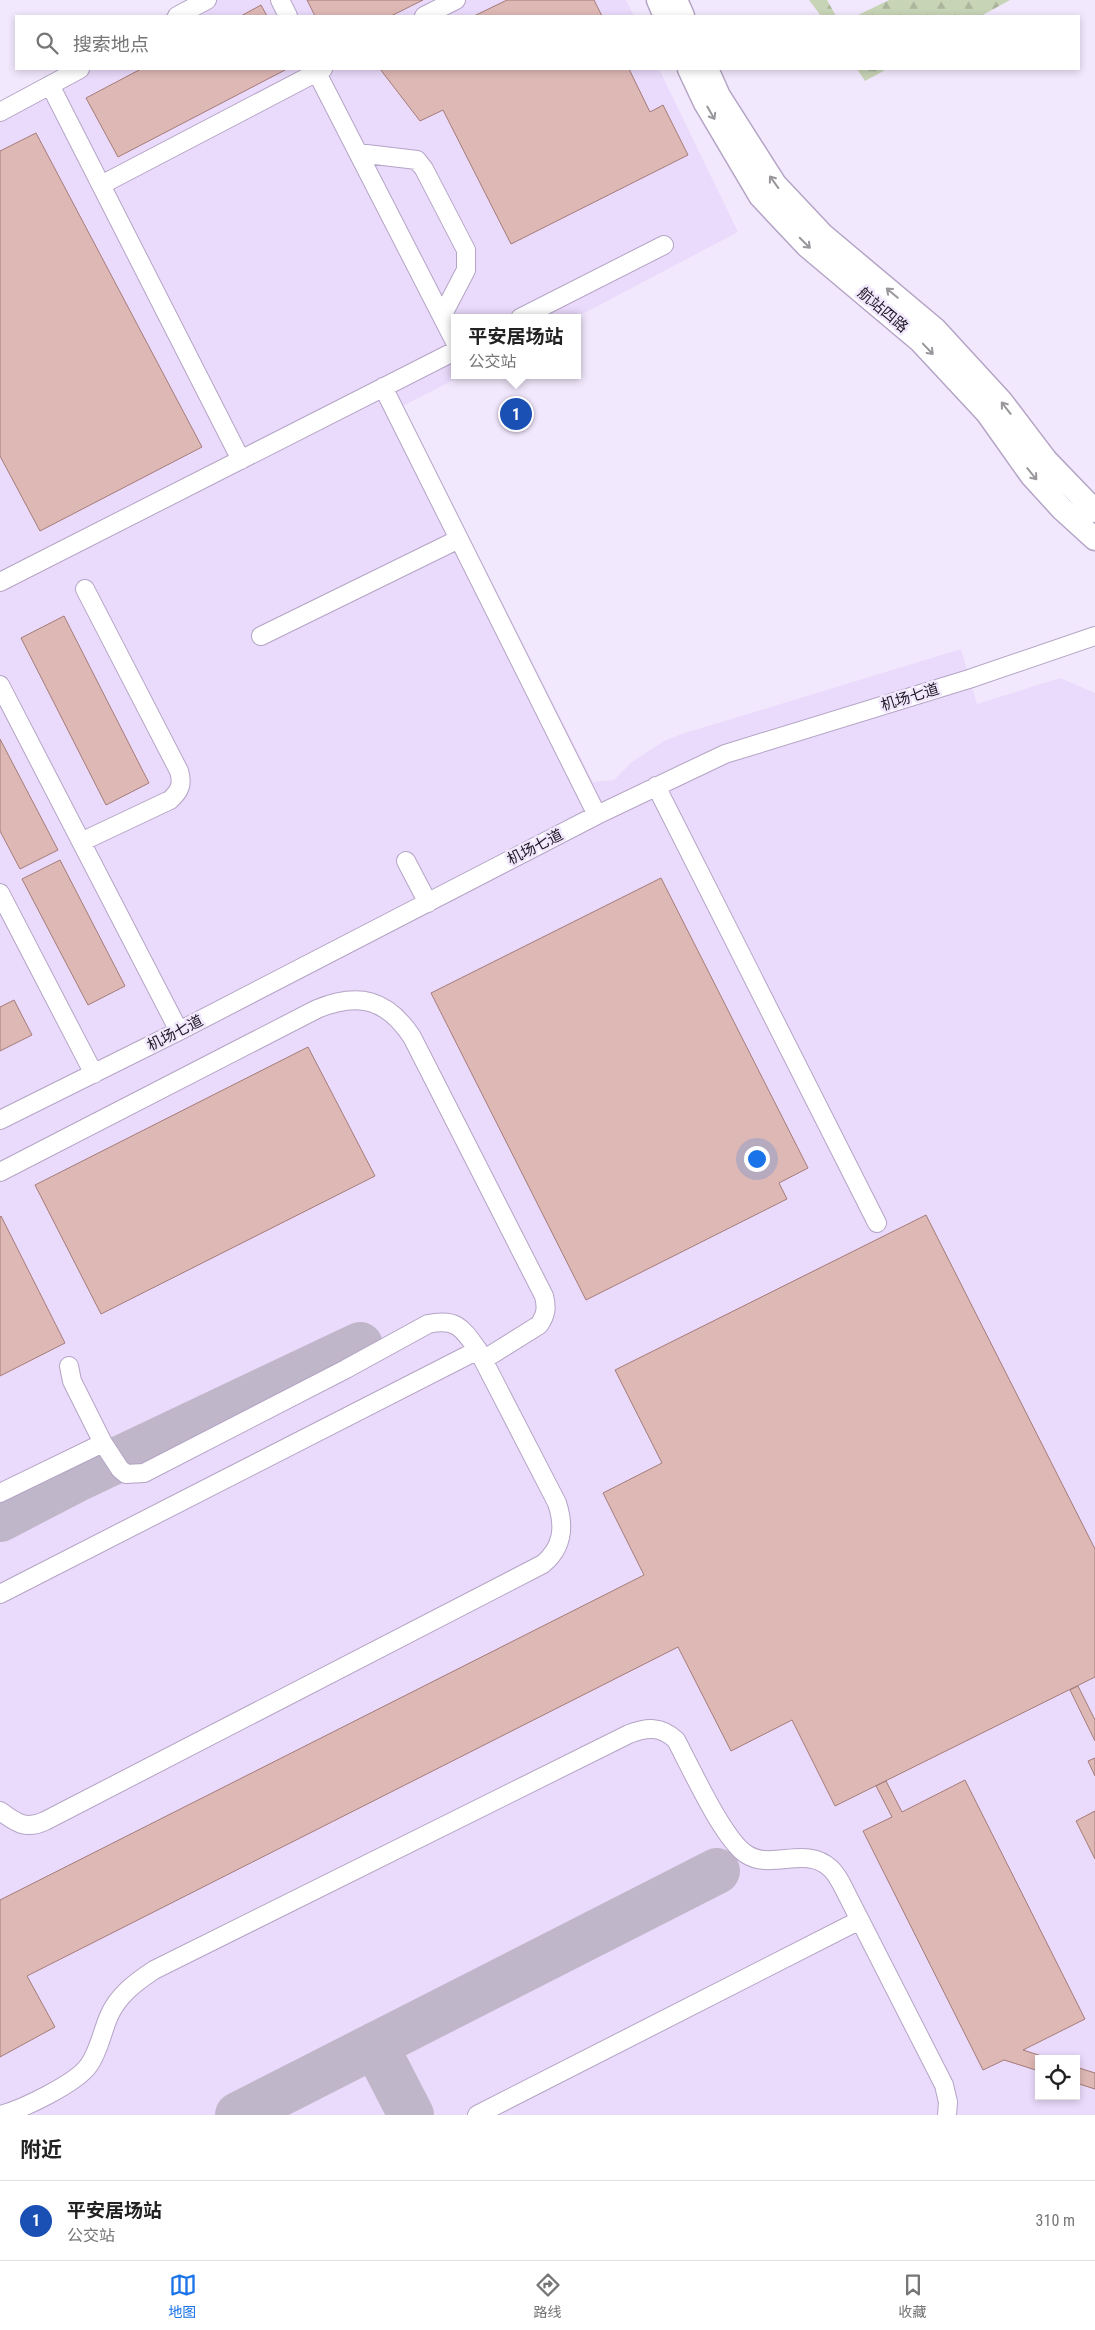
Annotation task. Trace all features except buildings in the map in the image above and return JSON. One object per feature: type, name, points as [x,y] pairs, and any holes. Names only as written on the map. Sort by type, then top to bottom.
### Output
[{"type":"main road","points":[[658,0],[665,15]]},
{"type":"main road","points":[[676,0],[683,15]]},
{"type":"main road","name":"航站四路","points":[[689,70],[705,103],[760,196],[807,246],[926,347],[988,414],[1031,474],[1062,509],[1095,539]]},
{"type":"main road","name":"航站四路","points":[[707,70],[719,96],[775,184],[823,236],[935,329],[1002,402],[1046,460],[1095,511]]},
{"type":"lane","points":[[179,15],[207,0]]},
{"type":"lane","points":[[280,0],[288,15]]},
{"type":"lane","points":[[426,15],[456,0]]},
{"type":"lane","points":[[0,112],[78,70]]},
{"type":"lane","points":[[101,185],[318,70],[358,153],[451,334]]},
{"type":"lane","points":[[50,85],[241,460]]},
{"type":"lane","points":[[358,153],[416,160],[424,169],[466,250],[466,270],[442,316]]},
{"type":"lane","points":[[528,314],[664,244]]},
{"type":"lane","points":[[0,582],[451,353]]},
{"type":"lane","points":[[383,388],[597,815]]},
{"type":"lane","points":[[261,636],[459,540]]},
{"type":"lane","points":[[81,842],[170,800],[179,792],[182,779],[85,589]]},
{"type":"lane","name":"机场七道","points":[[0,1120],[94,1074],[597,815],[725,754],[969,679],[1095,636]]},
{"type":"lane","points":[[0,685],[179,1030]]},
{"type":"lane","points":[[656,786],[877,1223]]},
{"type":"lane","points":[[406,861],[428,903]]},
{"type":"lane","points":[[0,894],[94,1074]]},
{"type":"lane","points":[[0,1172],[317,1009],[346,1001],[363,1000],[392,1012],[412,1037],[544,1296],[546,1308],[545,1316],[539,1325],[0,1594]]},
{"type":"lane","points":[[0,1811],[18,1825],[36,1825],[544,1564],[551,1558],[561,1539],[562,1525],[560,1514],[480,1355],[465,1332],[455,1324],[442,1321],[428,1324],[346,1369],[144,1473],[126,1474],[120,1468],[103,1443],[72,1381],[69,1366]]},
{"type":"lane","points":[[0,1493],[103,1443]]},
{"type":"lane","points":[[5,2114],[68,2084],[81,2074],[96,2054],[109,2015],[117,2002],[127,1991],[154,1970],[629,1734],[647,1728],[664,1730],[676,1740],[724,1828],[735,1845],[745,1854],[756,1860],[770,1861],[802,1858],[816,1860],[830,1867],[841,1883],[944,2085],[948,2102],[947,2115]]},
{"type":"lane","points":[[477,2115],[860,1920]]},
{"type":"shaded area","points":[[192,0],[626,0],[634,15],[164,15]]},
{"type":"shaded area","points":[[63,70],[659,70],[738,232],[581,315],[451,314],[451,379],[455,379],[403,406],[593,782],[614,780],[632,762],[664,741],[682,734],[961,649],[977,704],[1060,678],[1095,693],[1095,2115],[0,2115],[0,104]]},
{"type":"green space","points":[[809,0],[827,0],[835,15],[820,15]]},
{"type":"green space","points":[[889,0],[1010,0],[983,15],[858,15]]},
{"type":"green space","points":[[858,70],[885,70],[865,81]]},
{"type":"taxiway","points":[[0,1519],[75,1480],[360,1345]]},
{"type":"taxiway","points":[[238,2115],[717,1871]]},
{"type":"taxiway","points":[[375,2045],[411,2115]]},
{"type":"place","name":"平安居场站","points":[[516,414]]}]
